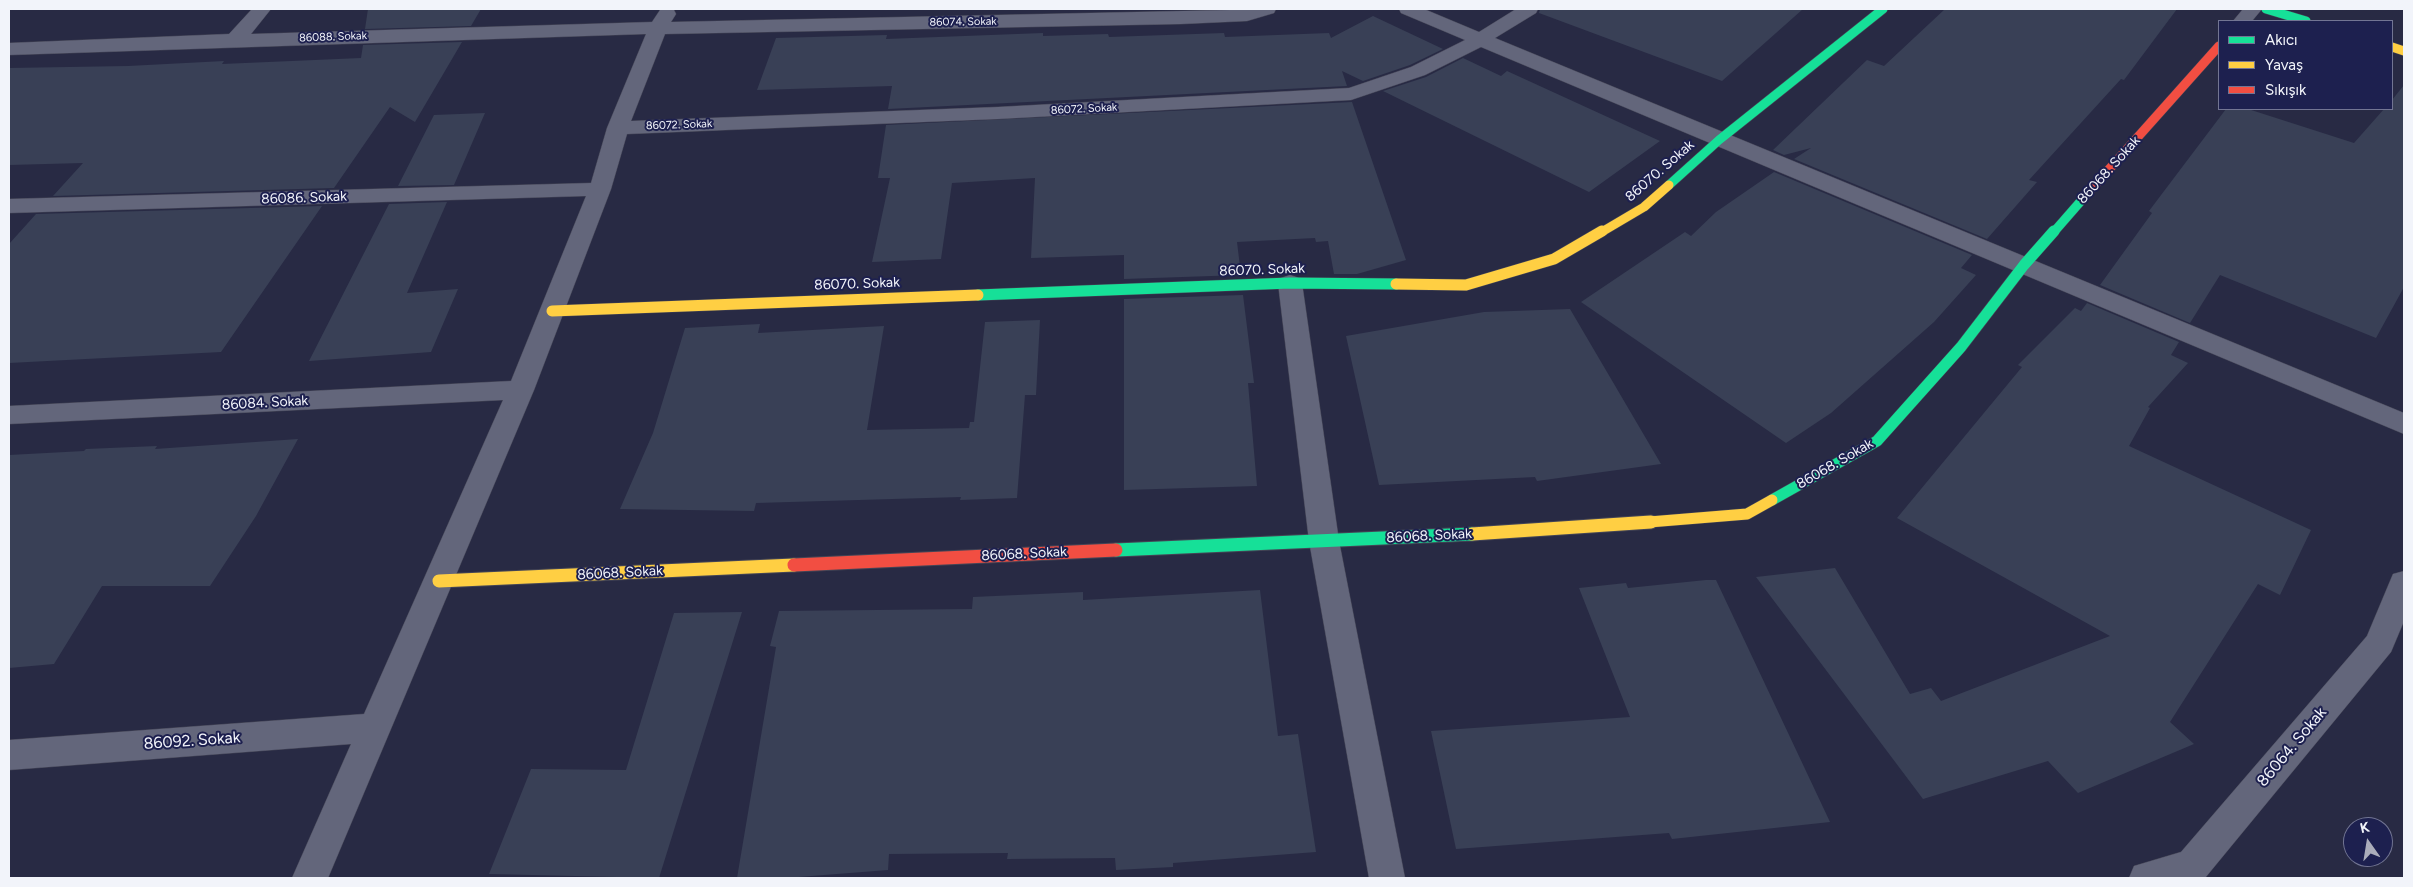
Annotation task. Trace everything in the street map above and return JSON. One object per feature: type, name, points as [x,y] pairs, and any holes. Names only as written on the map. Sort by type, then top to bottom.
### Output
[{"type":"street","points":[[235,40],[262,9]]},
{"type":"street","name":"86074. Sokak","points":[[665,18],[1181,18],[1247,15],[1267,9]]},
{"type":"street","points":[[1408,9],[1718,140],[2024,265],[2404,424]]},
{"type":"street","name":"86072. Sokak","points":[[618,128],[1018,112],[1352,94],[1418,71],[1480,40],[1529,9]]},
{"type":"street","name":"86070. Sokak","points":[[552,311],[1290,283],[1466,285],[1554,259],[1644,207],[1718,140],[1883,9]]},
{"type":"street","points":[[2243,20],[2253,9]]},
{"type":"street","points":[[2266,9],[2303,20]]},
{"type":"street","points":[[310,878],[521,390],[600,189],[618,128],[665,18]]},
{"type":"street","name":"86088. Sokak","points":[[9,50],[665,18]]},
{"type":"street","name":"86068. Sokak","points":[[440,581],[1571,529],[1748,514],[1877,441],[1961,346],[2024,265],[2218,47]]},
{"type":"street","name":"86086. Sokak","points":[[9,206],[600,189]]},
{"type":"street","points":[[1290,283],[1324,541],[1387,878]]},
{"type":"street","name":"86084. Sokak","points":[[9,415],[521,390]]},
{"type":"street","name":"86064. Sokak","points":[[2147,878],[2192,866],[2380,643],[2404,583]]},
{"type":"street","name":"86092. Sokak","points":[[9,755],[375,728]]},
{"type":"building","points":[[368,9],[481,9],[471,26],[365,29]]},
{"type":"building","points":[[1540,9],[1803,9],[1722,81],[1539,13]]},
{"type":"building","points":[[1945,9],[2177,9],[2124,80],[2121,79],[2029,180],[2037,182],[1987,239],[1794,159],[1811,148],[1784,155],[1773,150],[1867,60],[1884,66]]},
{"type":"building","points":[[1373,16],[1443,49],[1410,65],[1363,81],[1342,71],[1347,86],[888,109],[892,86],[757,90],[776,38],[887,35],[886,39],[1043,33],[1043,36],[1108,34],[1109,37],[1224,33],[1225,37],[1329,33],[1331,38]]},
{"type":"building","points":[[462,42],[415,122],[390,107],[334,188],[53,196],[83,163],[9,165],[9,68],[128,66],[224,61],[222,64],[361,58],[363,45]]},
{"type":"building","points":[[1463,58],[1501,76],[1507,71],[1660,141],[1589,192],[1383,91],[1426,77]]},
{"type":"building","points":[[2404,85],[2404,287],[2376,338],[2220,275],[2190,323],[2100,285],[2152,213],[2149,211],[2225,110],[2251,110],[2354,143],[2383,110],[2393,110],[2393,99]]},
{"type":"building","points":[[1352,102],[1406,260],[1357,274],[1334,274],[1328,241],[1316,242],[1315,238],[1237,242],[1241,275],[1124,279],[1124,255],[1031,258],[1035,178],[952,183],[941,259],[872,262],[890,178],[878,178],[886,125]]},
{"type":"building","points":[[485,113],[454,185],[398,186],[434,115]]},
{"type":"building","points":[[1774,172],[1972,255],[1961,268],[1976,275],[1934,322],[1831,413],[1786,443],[1581,302],[1685,232],[1691,236],[1716,212]]},
{"type":"building","points":[[447,202],[407,293],[458,289],[431,352],[309,361],[389,204]]},
{"type":"building","points":[[322,206],[221,352],[9,363],[9,244],[36,214]]},
{"type":"building","points":[[1243,295],[1254,383],[1248,383],[1257,486],[1124,490],[1124,299]]},
{"type":"building","points":[[2087,303],[2179,342],[2171,355],[2188,363],[2148,407],[2150,408],[2129,446],[2311,530],[2280,595],[2258,584],[2170,722],[2194,744],[2078,793],[2048,761],[1923,799],[1756,577],[1835,568],[1910,694],[1931,688],[1941,701],[2110,636],[1897,518],[2022,367],[2018,365],[2075,308],[2081,311]]},
{"type":"building","points":[[1570,309],[1661,464],[1537,481],[1535,477],[1379,485],[1346,336],[1484,312]]},
{"type":"building","points":[[1040,320],[1036,395],[1025,395],[1017,498],[960,500],[961,497],[756,503],[754,511],[620,509],[653,433],[685,328],[760,324],[758,333],[884,326],[867,430],[969,428],[970,422],[974,422],[985,322]]},
{"type":"building","points":[[298,439],[256,516],[210,586],[102,586],[54,664],[9,668],[9,455],[157,446],[155,449]]},
{"type":"building","points":[[1716,580],[1830,822],[1672,839],[1669,833],[1456,849],[1431,731],[1630,717],[1579,588],[1626,583],[1628,588]]},
{"type":"building","points":[[1260,590],[1278,736],[1298,734],[1316,852],[1173,863],[1173,867],[1116,870],[1115,858],[1007,859],[1008,853],[889,854],[888,870],[786,878],[737,878],[776,647],[770,646],[779,611],[972,609],[973,597],[1083,592],[1083,600]]},
{"type":"building","points":[[742,612],[659,878],[489,874],[531,769],[626,770],[674,613]]},
{"type":"traffic: fast","points":[[1669,185],[1719,140],[1883,9]]},
{"type":"traffic: fast","points":[[2266,9],[2303,20]]},
{"type":"traffic: fast","points":[[1772,500],[1877,441],[1961,347],[2024,265],[2087,194]]},
{"type":"traffic: fast","points":[[978,295],[1290,283],[1396,284]]},
{"type":"traffic: fast","points":[[1116,550],[1472,534]]},
{"type":"traffic: slow","points":[[2393,47],[2404,51]]},
{"type":"traffic: slow","points":[[1396,284],[1466,285],[1554,259],[1644,207],[1669,185]]},
{"type":"traffic: slow","points":[[552,311],[978,295]]},
{"type":"traffic: slow","points":[[1472,534],[1571,529],[1747,514],[1772,500]]},
{"type":"traffic: slow","points":[[439,581],[794,565]]},
{"type":"traffic: jam","points":[[2087,194],[2218,47]]},
{"type":"traffic: jam","points":[[794,565],[1116,550]]}]
